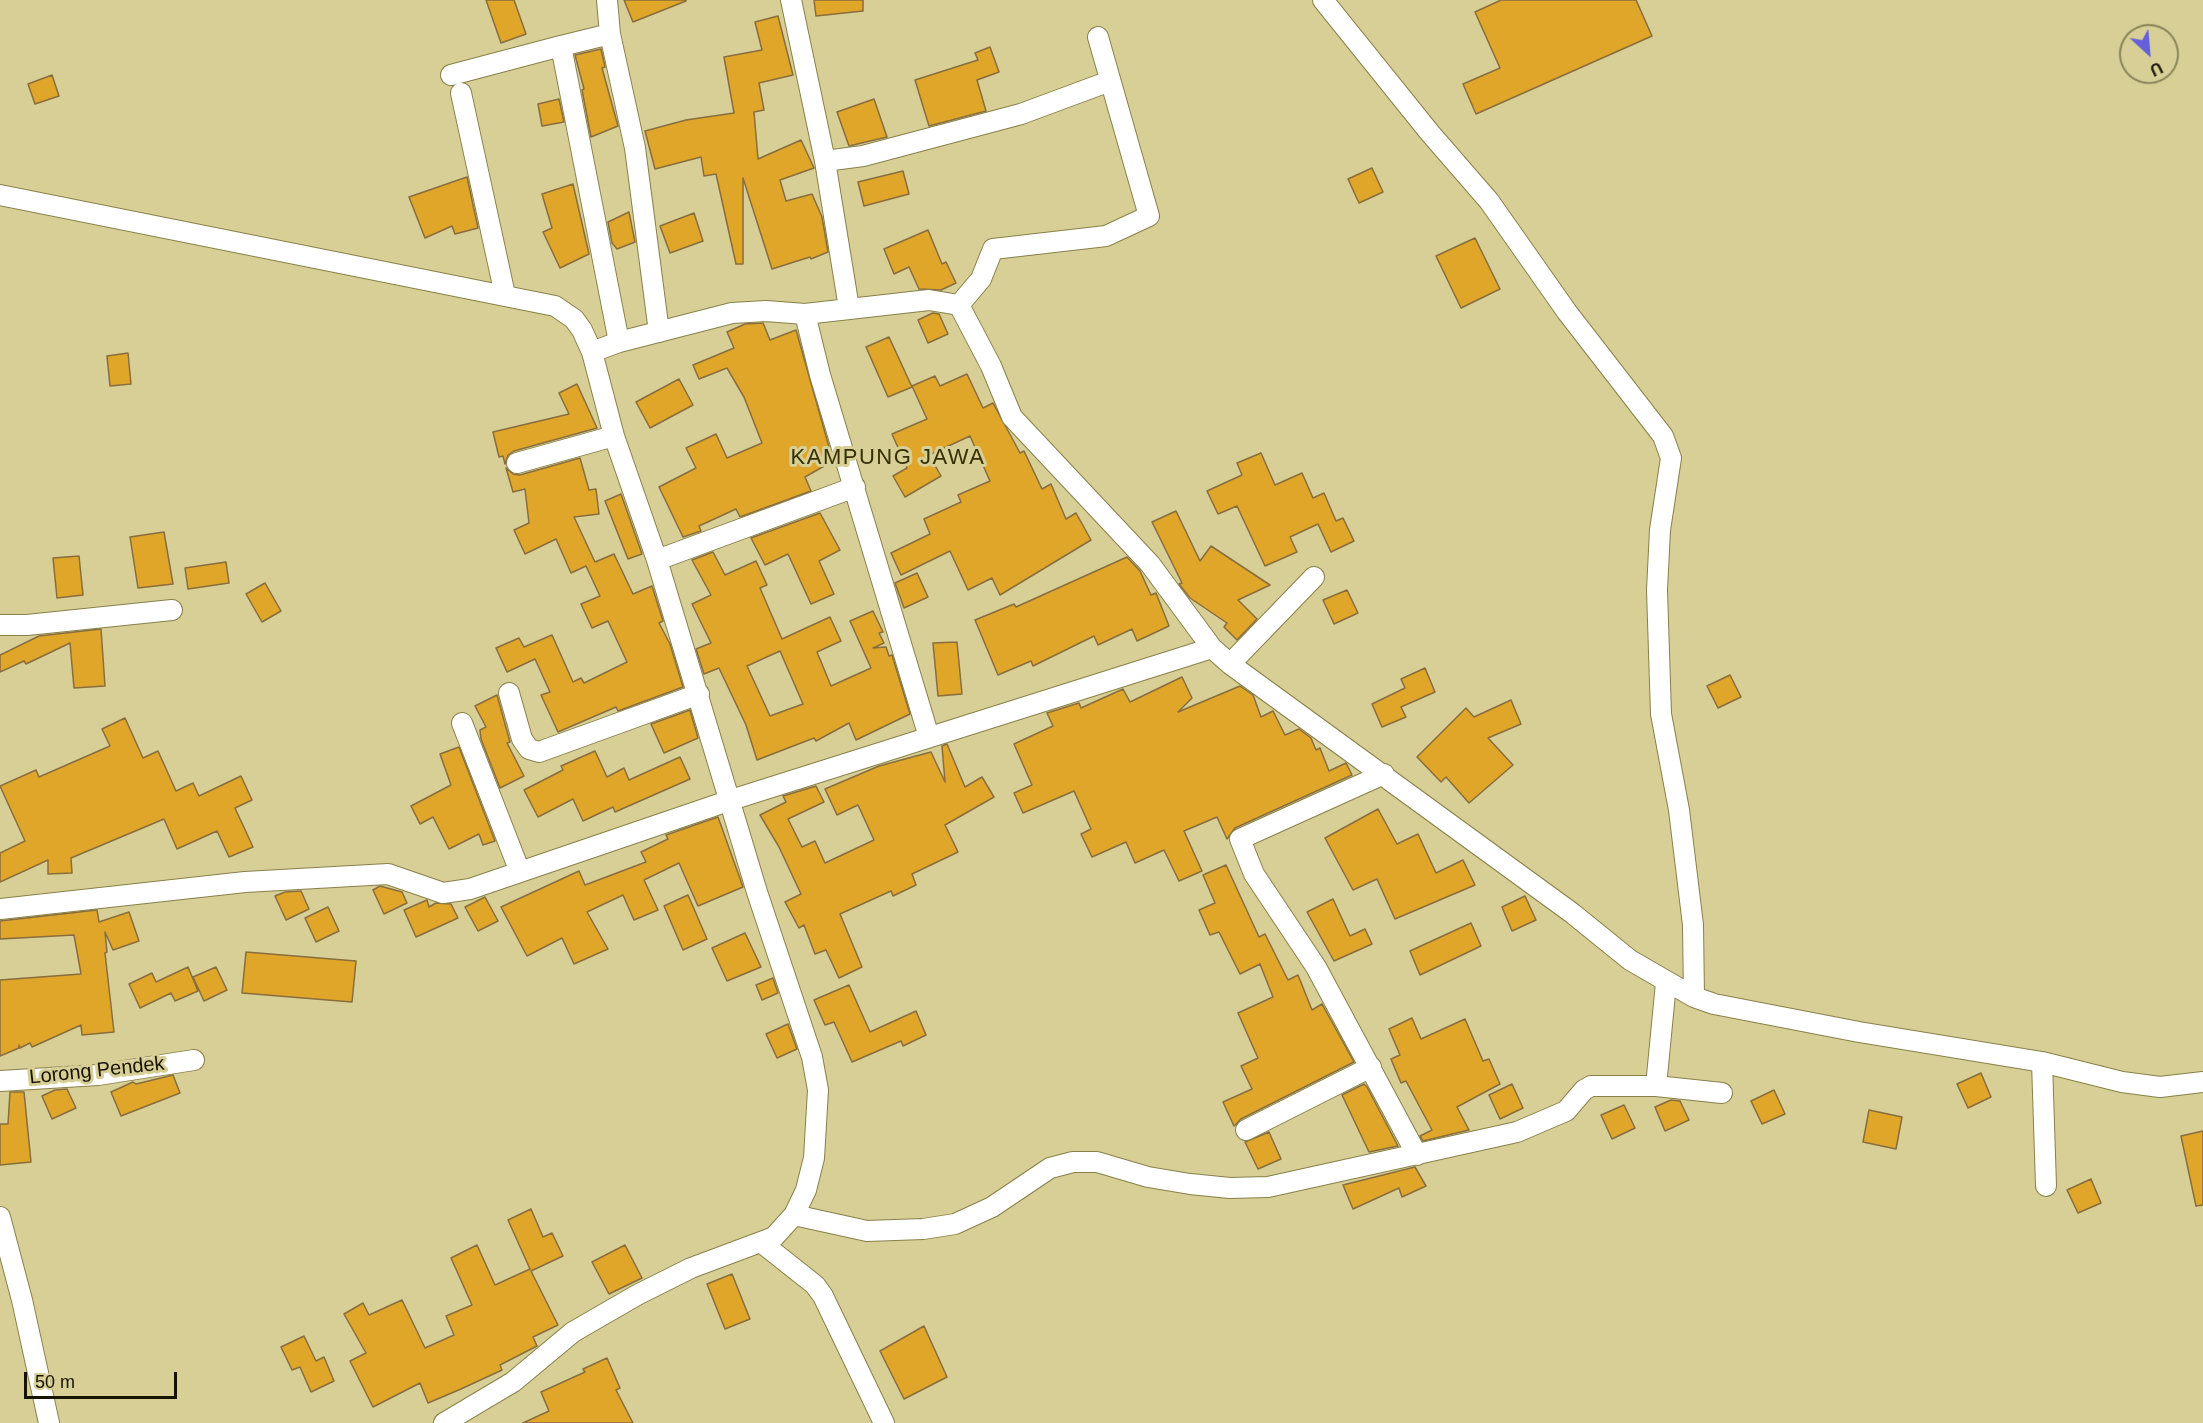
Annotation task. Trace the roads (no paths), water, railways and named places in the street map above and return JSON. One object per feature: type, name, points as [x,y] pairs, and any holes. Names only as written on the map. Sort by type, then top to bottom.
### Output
[{"type":"street","points":[[607,0],[610,34],[635,148],[659,332]]},
{"type":"street","points":[[791,0],[797,39],[825,161],[849,308]]},
{"type":"street","points":[[1323,0],[1430,133],[1489,201],[1567,312],[1663,436],[1671,458],[1660,530],[1657,590],[1661,714],[1679,810],[1693,925],[1694,997]]},
{"type":"street","points":[[451,75],[610,34]]},
{"type":"street","points":[[959,305],[981,279],[993,249],[1106,236],[1149,216],[1098,37]]},
{"type":"street","points":[[561,46],[619,342]]},
{"type":"street","points":[[825,161],[863,156],[1021,114],[1110,81]]},
{"type":"street","points":[[461,93],[505,295]]},
{"type":"street","points":[[0,195],[505,295],[555,306],[574,319],[592,352],[614,436],[657,560],[757,891],[816,1074],[818,1090],[814,1158],[806,1190],[779,1230]]},
{"type":"street","points":[[592,352],[619,342],[732,313],[766,311],[805,314],[929,300],[959,305]]},
{"type":"street","points":[[959,305],[991,366],[1012,417],[1150,564],[1212,648],[1230,664],[1572,913],[1630,960],[1666,983],[1714,1004],[1858,1032],[2042,1062],[2122,1082],[2160,1087],[2203,1082]]},
{"type":"street","points":[[805,314],[820,375],[929,737]]},
{"type":"street","points":[[517,463],[614,436]]},
{"type":"street","points":[[657,560],[855,487]]},
{"type":"street","points":[[1230,664],[1314,577]]},
{"type":"street","points":[[0,626],[172,610]]},
{"type":"street","points":[[0,909],[245,882],[388,874],[443,893],[470,889],[731,800],[1212,648]]},
{"type":"street","points":[[509,693],[522,739],[529,749],[539,752],[699,694]]},
{"type":"street","points":[[462,723],[520,872]]},
{"type":"street","points":[[1384,774],[1240,839],[1264,892],[1316,967],[1417,1155]]},
{"type":"street","points":[[1656,1086],[1666,983]]},
{"type":"street","name":"Lorong Pendek","points":[[0,1081],[98,1075],[194,1060]]},
{"type":"street","points":[[2042,1062],[2046,1186]]},
{"type":"street","points":[[1246,1130],[1371,1067]]},
{"type":"street","points":[[444,1423],[513,1382],[573,1332],[603,1314],[691,1268],[779,1230],[867,1231],[923,1229],[955,1224],[992,1207],[1050,1168],[1073,1162],[1097,1162],[1148,1177],[1230,1188],[1268,1187],[1516,1132],[1554,1118],[1566,1111],[1584,1090],[1591,1086],[1656,1086],[1722,1093]]},
{"type":"street","points":[[0,1217],[49,1423]]},
{"type":"street","points":[[779,1230],[823,1296],[884,1423]]},
{"type":"district","name":"KAMPUNG JAWA","points":[[888,458]]}]
